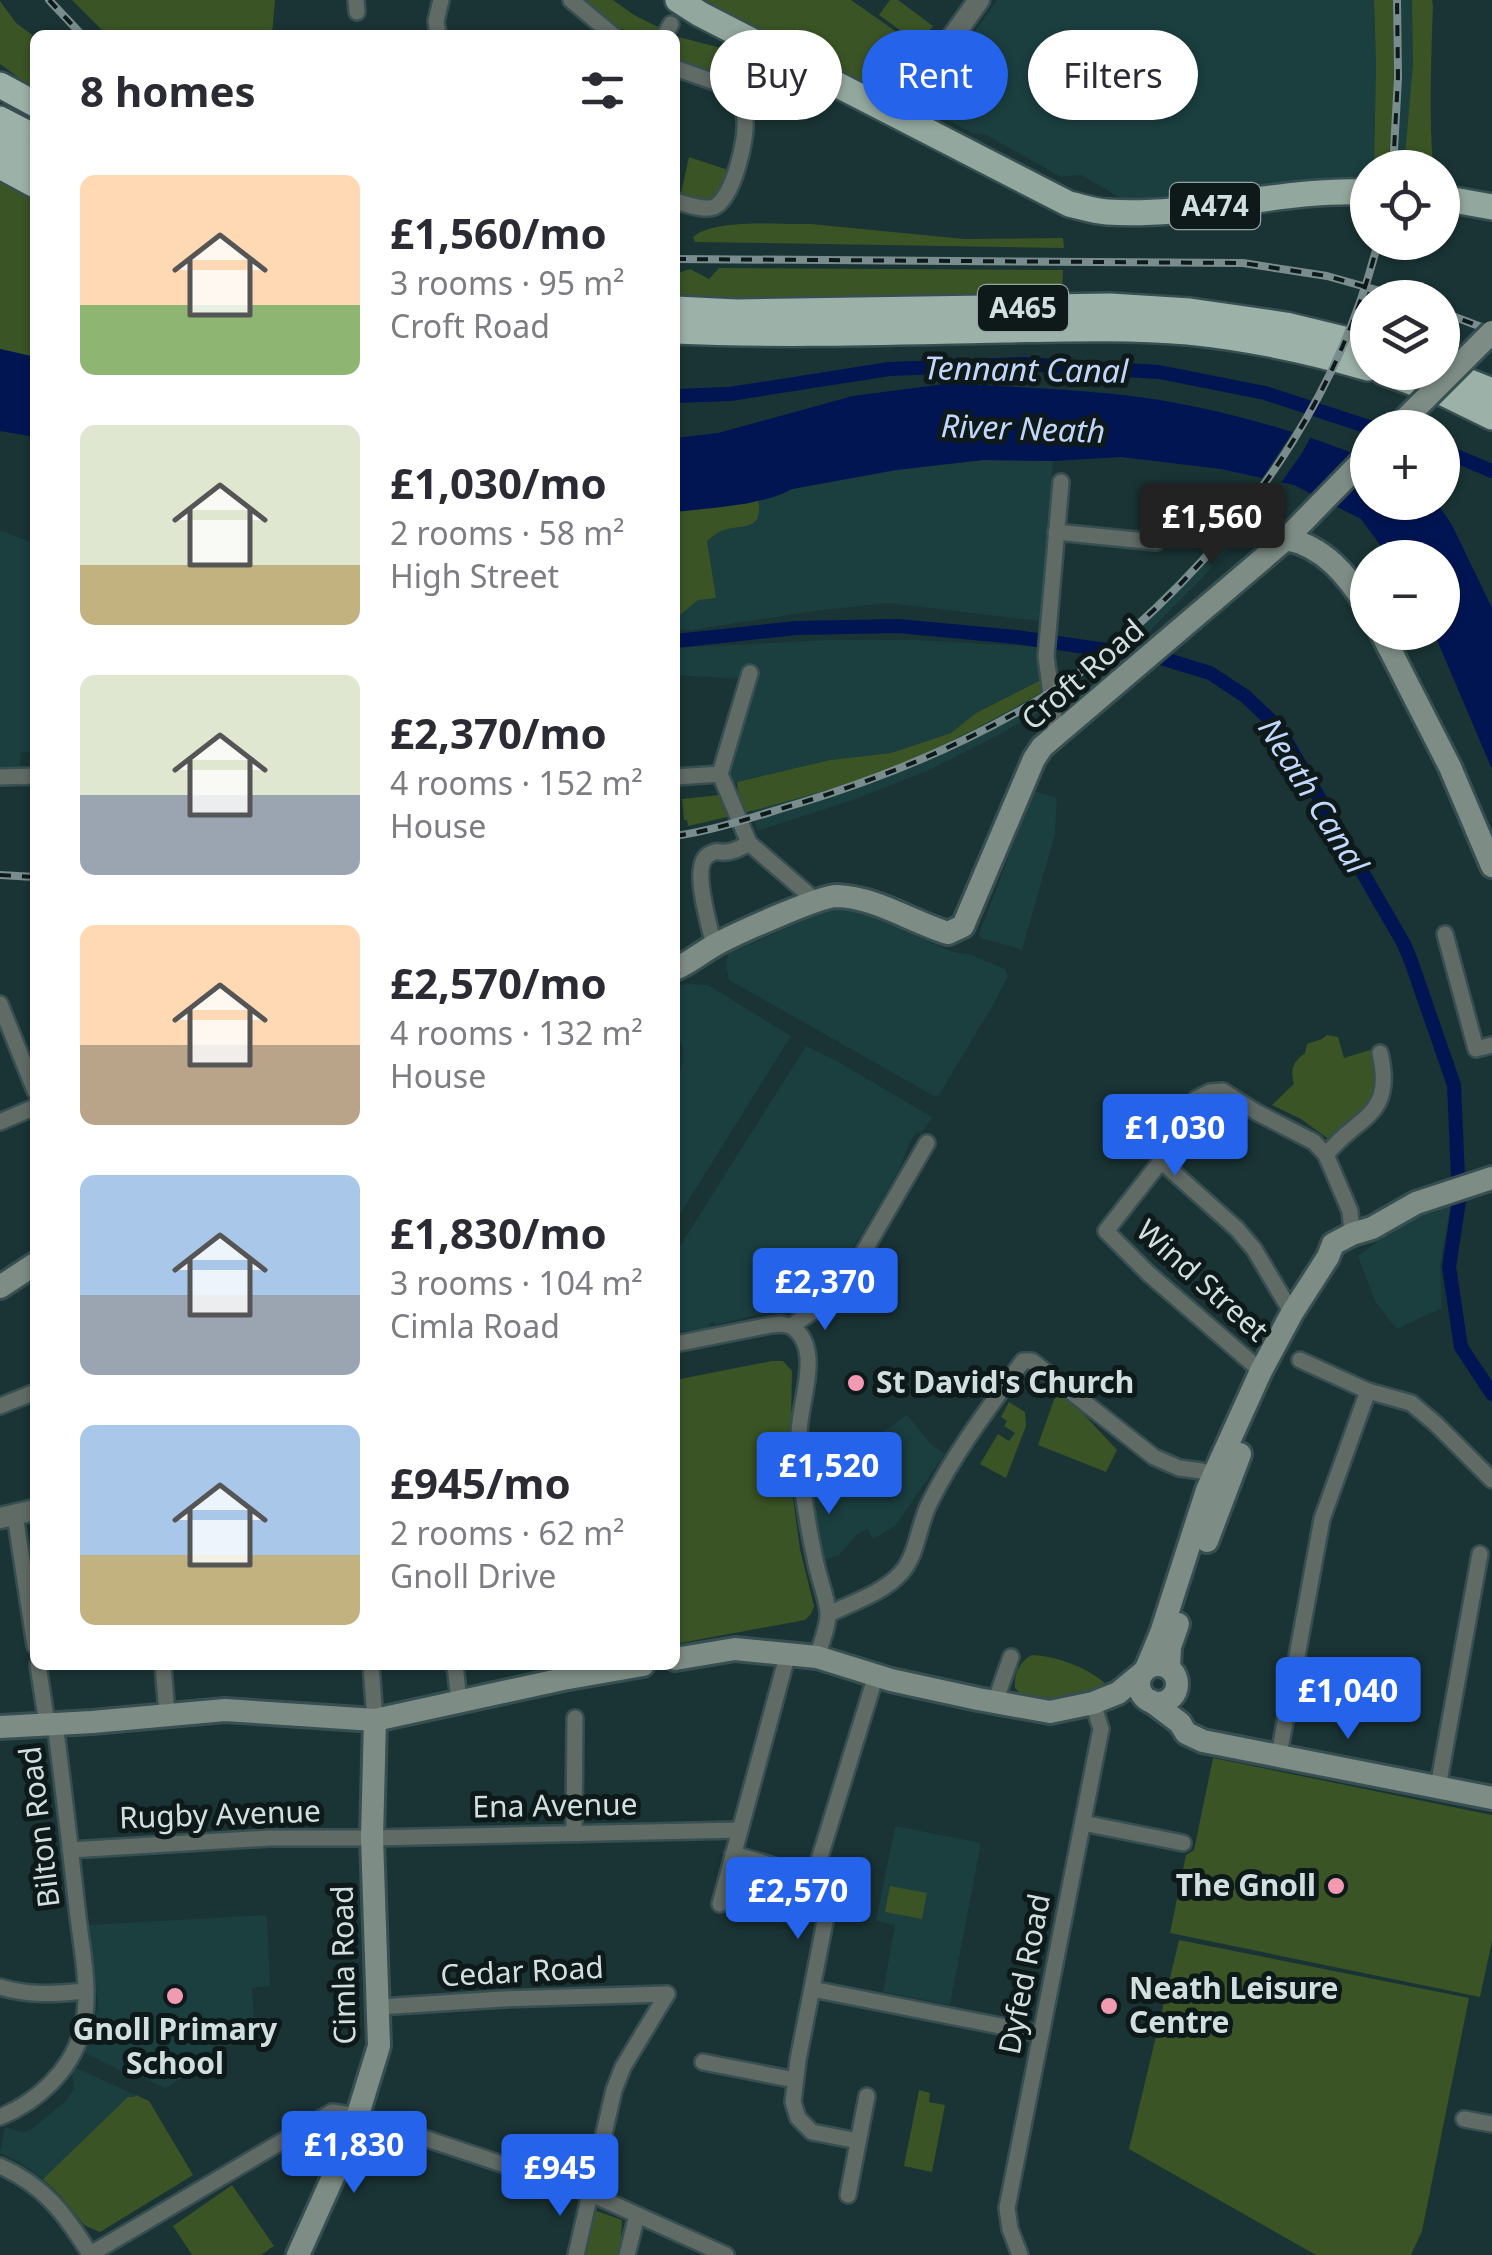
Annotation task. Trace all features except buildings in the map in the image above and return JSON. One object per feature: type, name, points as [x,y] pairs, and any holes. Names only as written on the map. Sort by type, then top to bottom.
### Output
[{"type":"highway","points":[[4,88],[30,101]]},
{"type":"highway","points":[[0,119],[30,134]]},
{"type":"highway","points":[[0,141],[30,156]]},
{"type":"highway","points":[[0,166],[30,183]]},
{"type":"highway","name":"A465","points":[[680,309],[736,312],[1110,306],[1190,311],[1266,322],[1350,341]]},
{"type":"highway","name":"A465","points":[[680,331],[751,334],[1105,328],[1228,337],[1350,364]]},
{"type":"highway","points":[[1460,378],[1492,391]]},
{"type":"highway","points":[[1434,390],[1492,416]]},
{"type":"main road","name":"A474","points":[[671,20],[700,14],[731,30]]},
{"type":"main road","name":"A474","points":[[906,120],[1063,201],[1103,212],[1155,213],[1300,194],[1350,193]]},
{"type":"main road","points":[[1460,201],[1492,206]]},
{"type":"main road","points":[[1414,410],[1492,332]]},
{"type":"main road","name":"Croft Road","points":[[816,901],[835,896],[868,902],[948,933],[958,930],[967,922],[1042,747],[1286,538],[1350,473]]},
{"type":"main road","points":[[1316,505],[1316,549]]},
{"type":"main road","points":[[1286,538],[1316,549],[1350,584]]},
{"type":"main road","points":[[1389,650],[1450,767],[1492,866]]},
{"type":"main road","points":[[682,966],[714,946],[816,901]]},
{"type":"main road","points":[[1492,1178],[1416,1203],[1333,1244],[1261,1370],[1207,1490],[1161,1633],[1154,1684],[1186,1733],[1203,1741],[1492,1798]]},
{"type":"main road","points":[[1154,1684],[1229,1480],[1273,1376],[1303,1320],[1346,1256],[1352,1234]]},
{"type":"main road","points":[[0,1287],[30,1267]]},
{"type":"main road","points":[[680,1659],[735,1649],[817,1657],[876,1675],[1050,1712],[1154,1684]]},
{"type":"main road","points":[[0,1726],[225,1710],[376,1720],[563,1672]]},
{"type":"main road","name":"Cimla Road","points":[[298,2255],[351,2138],[379,2046],[372,1838],[376,1720]]},
{"type":"street","points":[[437,30],[442,0]]},
{"type":"street","points":[[572,0],[607,30]]},
{"type":"street","points":[[958,30],[979,0]]},
{"type":"street","points":[[680,70],[710,81]]},
{"type":"street","points":[[680,202],[707,208],[724,200],[740,161],[746,120]]},
{"type":"street","points":[[1056,733],[1046,656],[1062,482]]},
{"type":"street","points":[[1056,532],[1156,542]]},
{"type":"street","points":[[750,673],[720,774],[749,843],[816,901]]},
{"type":"street","points":[[680,778],[720,774]]},
{"type":"street","points":[[0,777],[30,776]]},
{"type":"street","points":[[714,946],[700,861],[706,855],[729,853],[749,843]]},
{"type":"street","points":[[1445,934],[1476,1048],[1492,1045]]},
{"type":"street","points":[[0,1004],[30,1079]]},
{"type":"street","points":[[1326,1155],[1374,1112],[1380,1100],[1384,1069],[1380,1054]]},
{"type":"street","points":[[1292,1312],[1254,1249],[1237,1229],[1161,1160],[1196,1099],[1223,1091],[1314,1142],[1326,1155],[1350,1212],[1352,1234]]},
{"type":"street","points":[[0,1122],[30,1110]]},
{"type":"street","points":[[791,1326],[829,1301],[856,1265],[927,1143]]},
{"type":"street","name":"Wind Street","points":[[1161,1160],[1106,1231],[1149,1274],[1261,1370]]},
{"type":"street","points":[[680,1343],[781,1324],[798,1331],[807,1351],[799,1428],[800,1479],[828,1614],[817,1657]]},
{"type":"street","points":[[1300,1360],[1368,1391],[1411,1403],[1492,1480]]},
{"type":"street","points":[[828,1614],[890,1584],[905,1569],[929,1504],[1023,1361],[1032,1361],[1154,1457],[1179,1468],[1202,1471]]},
{"type":"street","points":[[1279,1755],[1322,1518],[1368,1391]]},
{"type":"street","points":[[0,1406],[30,1394]]},
{"type":"street","points":[[17,1514],[30,1609]]},
{"type":"street","points":[[1438,1787],[1480,1554]]},
{"type":"street","points":[[720,1904],[788,1653]]},
{"type":"street","points":[[995,1702],[1011,1656]]},
{"type":"street","name":"Bilton Road","points":[[0,2118],[20,2109],[61,2072],[82,2032],[86,1992],[70,1850],[39,1670]]},
{"type":"street","points":[[163,1670],[167,1714]]},
{"type":"street","points":[[371,1670],[376,1720]]},
{"type":"street","points":[[456,1670],[459,1701]]},
{"type":"street","points":[[811,1886],[876,1675]]},
{"type":"street","name":"Dyfed Road","points":[[1020,2255],[1007,2208],[1101,1728],[1093,1703]]},
{"type":"street","points":[[574,1833],[575,1718]]},
{"type":"street","points":[[1083,1823],[1183,1843]]},
{"type":"street","name":"Ena Avenue","points":[[372,1838],[740,1830]]},
{"type":"street","name":"Rugby Avenue","points":[[70,1850],[270,1838],[372,1838]]},
{"type":"street","points":[[733,1854],[783,1868],[811,1886],[828,1906],[795,2080],[794,2108],[807,2128],[820,2135],[858,2140]]},
{"type":"street","points":[[0,1987],[49,1995],[86,1992]]},
{"type":"street","points":[[812,1989],[1042,2034]]},
{"type":"street","name":"Cedar Road","points":[[379,2007],[667,1994],[614,2090],[589,2193]]},
{"type":"street","points":[[703,2062],[795,2080]]},
{"type":"street","points":[[848,2194],[867,2096]]},
{"type":"street","points":[[0,2166],[40,2189],[56,2204],[90,2254],[332,2112],[358,2116],[589,2193],[726,2255]]},
{"type":"street","points":[[1464,2118],[1492,2124]]},
{"type":"street","points":[[576,2255],[589,2193]]},
{"type":"street","points":[[626,2255],[636,2214]]},
{"type":"shaded area","points":[[997,0],[1374,0],[1374,150],[1350,150],[1350,182],[1146,207],[1081,175],[1061,177],[986,135],[972,133],[948,120],[1008,120],[1008,30],[976,30]]},
{"type":"shaded area","points":[[1393,0],[1412,0],[1413,63],[1405,150],[1390,150],[1394,104]]},
{"type":"shaded area","points":[[983,460],[1053,461],[1040,621],[888,603],[680,630],[680,511],[740,504],[792,489],[897,470]]},
{"type":"shaded area","points":[[1233,519],[1248,528],[1202,578],[1145,636],[1126,631],[1190,567]]},
{"type":"shaded area","points":[[0,530],[30,542],[30,753],[21,752],[19,769],[0,767]]},
{"type":"shaded area","points":[[828,640],[1040,647],[1041,680],[976,713],[951,733],[891,753],[830,760],[732,783],[729,774],[714,768],[719,742],[744,679],[680,675],[680,648]]},
{"type":"shaded area","points":[[1041,693],[1042,711],[929,770],[757,831],[752,810],[849,782],[923,754]]},
{"type":"shaded area","points":[[1034,791],[1057,798],[1055,835],[1022,950],[981,938],[979,934]]},
{"type":"shaded area","points":[[841,908],[1005,969],[1008,976],[993,1005],[939,1095],[934,1096],[729,980],[728,954],[823,912]]},
{"type":"shaded area","points":[[680,985],[708,985],[791,1036],[680,1214],[683,1049]]},
{"type":"shaded area","points":[[806,1046],[932,1117],[921,1134],[916,1132],[899,1170],[848,1257],[831,1278],[810,1294],[768,1312],[715,1325],[709,1323],[709,1329],[680,1332],[680,1246]]},
{"type":"shaded area","points":[[1451,1203],[1440,1264],[1442,1308],[1397,1329],[1375,1301],[1358,1256],[1400,1225]]},
{"type":"shaded area","points":[[907,1415],[932,1445],[945,1454],[895,1526],[873,1539],[867,1529],[856,1535],[839,1555],[824,1560],[812,1502],[808,1430],[818,1434],[877,1436]]},
{"type":"shaded area","points":[[895,1826],[981,1843],[950,2005],[883,1992],[895,1925],[876,1921]]},
{"type":"shaded area","name":"Gnoll Primary School","points":[[265,1915],[270,1986],[252,1988],[255,2043],[226,2046],[198,2059],[199,2068],[165,2088],[85,2053],[98,2005],[89,1925]]},
{"type":"shaded area","name":"Gnoll Primary School","points":[[76,2068],[149,2101],[193,2175],[100,2232],[84,2225],[39,2176],[0,2153],[5,2127],[29,2131],[66,2101],[74,2089],[72,2073]]},
{"type":"green space","points":[[72,0],[275,0],[272,30],[102,30]]},
{"type":"green space","points":[[581,0],[613,0],[660,30],[625,30]]},
{"type":"green space","points":[[694,0],[851,0],[894,30],[862,30],[862,85],[842,75],[842,30],[753,30]]},
{"type":"green space","points":[[890,0],[898,0],[933,26],[930,30],[900,30],[879,15]]},
{"type":"green space","points":[[1374,0],[1393,0],[1394,104],[1390,150],[1374,150]]},
{"type":"green space","points":[[1412,0],[1432,0],[1432,150],[1405,150],[1413,63]]},
{"type":"green space","points":[[0,1],[16,23],[30,33],[30,86],[0,64]]},
{"type":"green space","points":[[680,37],[710,45],[710,74],[680,64]]},
{"type":"green space","points":[[689,157],[728,170],[712,198],[700,201],[680,197]]},
{"type":"green space","points":[[0,182],[30,194],[30,356],[0,349]]},
{"type":"green space","points":[[811,224],[964,239],[1063,238],[1064,248],[695,242],[693,237],[732,225]]},
{"type":"green space","points":[[719,268],[1063,270],[1062,291],[760,300],[680,294],[680,272],[690,269],[709,279]]},
{"type":"green space","points":[[758,500],[759,510],[758,518],[749,525],[721,531],[707,541],[716,598],[698,600],[680,614],[680,511]]},
{"type":"green space","points":[[1041,680],[1041,693],[896,766],[748,812],[688,826],[684,820],[682,799],[738,793],[737,782],[830,760],[891,753],[951,733],[976,713]]},
{"type":"green space","points":[[1327,1035],[1338,1037],[1344,1058],[1373,1049],[1378,1081],[1373,1102],[1366,1110],[1327,1138],[1272,1105],[1294,1084],[1294,1066],[1307,1044]]},
{"type":"green space","points":[[772,1361],[783,1361],[792,1371],[790,1476],[800,1549],[814,1606],[805,1620],[680,1643],[680,1379]]},
{"type":"green space","points":[[1057,1391],[1117,1450],[1106,1472],[1038,1445]]},
{"type":"green space","points":[[1009,1402],[1025,1412],[1026,1426],[1006,1478],[980,1464],[998,1434],[1009,1441],[1015,1433],[1004,1426],[1007,1421],[1001,1417]]},
{"type":"green space","points":[[1032,1655],[1071,1663],[1105,1683],[1075,1696],[1022,1696],[1015,1688],[1015,1678]]},
{"type":"green space","name":"The Gnoll","points":[[1213,1758],[1492,1815],[1492,1941],[1480,1997],[1170,1933],[1186,1855],[1194,1850]]},
{"type":"green space","points":[[890,1886],[927,1893],[922,1919],[885,1912]]},
{"type":"green space","points":[[1179,1940],[1469,1998],[1422,2231],[1411,2255],[1316,2255],[1129,2149]]},
{"type":"green space","points":[[919,2090],[930,2093],[929,2102],[945,2105],[932,2172],[904,2166]]},
{"type":"green space","name":"Gnoll Primary School","points":[[136,2095],[149,2101],[193,2175],[100,2232],[84,2225],[43,2179],[128,2097]]},
{"type":"green space","points":[[232,2185],[274,2246],[261,2255],[192,2255],[173,2226]]},
{"type":"green space","points":[[594,2210],[622,2220],[620,2255],[586,2255]]},
{"type":"water","points":[[0,349],[30,356],[30,436],[0,431]]},
{"type":"water","name":"River Neath","points":[[952,383],[1134,396],[1239,417],[1350,453],[1350,513],[1294,485],[1221,469],[1121,457],[983,460],[896,470],[792,489],[750,503],[680,511],[680,437],[718,433],[853,396]]},
{"type":"water","points":[[1362,520],[1449,520],[1459,540],[1376,540]]},
{"type":"water","points":[[1460,542],[1492,608],[1492,769],[1441,650],[1460,650]]},
{"type":"pier","points":[[1295,428],[1313,433],[1302,453],[1278,487],[1259,483]]},
{"type":"waterway","name":"Tennant Canal","points":[[680,396],[730,394],[889,369],[1022,364],[1159,372],[1265,393],[1350,421]]},
{"type":"waterway","name":"Tennant Canal","points":[[1460,458],[1492,471]]},
{"type":"waterway","name":"Neath Canal","points":[[680,640],[796,628],[898,626],[1016,637],[1161,658],[1210,673],[1245,696],[1278,727],[1411,961],[1454,1085],[1459,1201],[1449,1267],[1461,1347],[1492,1394]]},
{"type":"railway","points":[[49,0],[77,30]]},
{"type":"railway","points":[[1394,150],[1397,0]]},
{"type":"railway","points":[[680,259],[1243,263],[1350,282]]},
{"type":"railway","points":[[680,835],[800,803],[936,753],[1032,704],[1111,648],[1194,569],[1263,485],[1320,393],[1343,345],[1373,260]]},
{"type":"railway","points":[[1460,319],[1492,331]]},
{"type":"railway","points":[[0,875],[30,877]]},
{"type":"place","name":"St David's Church","points":[[856,1383]]},
{"type":"place","name":"The Gnoll","points":[[1336,1886]]},
{"type":"place","name":"Gnoll Primary School","points":[[175,1996]]},
{"type":"place","name":"Neath Leisure Centre","points":[[1109,2006]]}]
